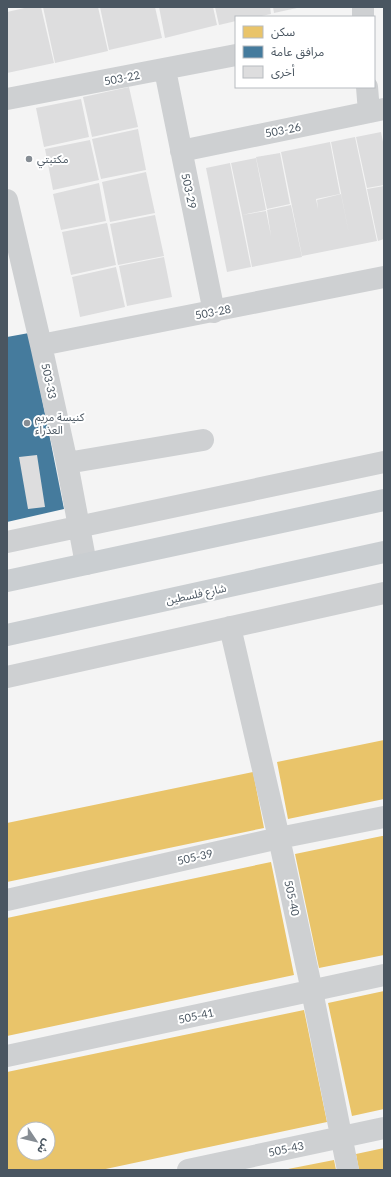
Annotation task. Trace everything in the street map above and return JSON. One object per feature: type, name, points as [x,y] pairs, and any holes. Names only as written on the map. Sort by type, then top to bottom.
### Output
[{"type":"main road","points":[[7,580],[384,500]]},
{"type":"main road","name":"شارع فلسطين","points":[[7,635],[384,552]]},
{"type":"street","name":"503-22","points":[[7,99],[165,70],[235,55]]},
{"type":"street","name":"503-29","points":[[165,70],[214,312]]},
{"type":"street","points":[[366,88],[377,111]]},
{"type":"street","name":"503-26","points":[[181,151],[377,111]]},
{"type":"street","name":"503-33","points":[[7,200],[67,464],[86,564]]},
{"type":"street","name":"503-28","points":[[41,345],[214,312],[384,277]]},
{"type":"street","points":[[67,464],[203,440]]},
{"type":"street","points":[[7,542],[384,462]]},
{"type":"street","points":[[7,677],[384,593]]},
{"type":"street","name":"505-40","points":[[230,627],[279,838],[348,1170]]},
{"type":"street","name":"505-39","points":[[7,900],[279,838],[384,817]]},
{"type":"street","name":"505-41","points":[[7,1056],[384,975]]},
{"type":"street","name":"505-43","points":[[188,1170],[384,1128]]},
{"type":"building: سكن","points":[[7,345],[16,388],[7,389]]},
{"type":"building: سكن","points":[[28,421],[33,443],[7,449],[7,425]]},
{"type":"building: سكن","points":[[384,740],[384,799],[288,819],[277,762]]},
{"type":"building: سكن","points":[[253,772],[264,828],[7,882],[7,823]]},
{"type":"building: سكن","points":[[384,836],[384,955],[319,968],[295,854]]},
{"type":"building: سكن","points":[[271,862],[294,975],[7,1036],[7,918]]},
{"type":"building: سكن","points":[[384,991],[384,1109],[352,1116],[328,1003]]},
{"type":"building: سكن","points":[[304,1010],[327,1122],[101,1170],[7,1170],[7,1072]]},
{"type":"building: سكن","points":[[384,1148],[384,1170],[359,1170],[356,1154]]},
{"type":"building: سكن","points":[[334,1160],[336,1170],[288,1169]]},
{"type":"building: مرافق عامة","name":"كنيسة مريم العذراء","points":[[29,333],[64,509],[7,522],[7,337]]},
{"type":"building: أخرى","points":[[29,7],[41,7],[54,63],[7,73],[7,12]]},
{"type":"building: أخرى","points":[[43,7],[98,7],[108,51],[55,63]]},
{"type":"building: أخرى","points":[[100,7],[155,7],[162,38],[109,50]]},
{"type":"building: أخرى","points":[[159,7],[213,7],[217,25],[165,38]]},
{"type":"building: أخرى","points":[[215,7],[270,7],[271,14],[262,16],[235,16],[235,21],[219,25]]},
{"type":"building: أخرى","points":[[273,7],[297,7],[297,8],[274,13]]},
{"type":"building: أخرى","points":[[129,87],[138,127],[92,137],[83,97]]},
{"type":"building: أخرى","points":[[81,99],[89,137],[44,147],[36,108]]},
{"type":"building: أخرى","points":[[138,129],[146,170],[101,179],[92,139]]},
{"type":"building: أخرى","points":[[381,132],[384,147],[384,185],[367,188],[356,137]]},
{"type":"building: أخرى","points":[[355,137],[377,241],[302,256],[281,152],[330,142],[340,194],[316,199],[318,209],[317,200],[341,194],[349,234],[331,142]]},
{"type":"building: أخرى","points":[[90,140],[99,180],[53,190],[45,149]]},
{"type":"building: أخرى","points":[[280,153],[290,204],[267,209],[256,157]]},
{"type":"building: أخرى","points":[[256,158],[266,210],[242,215],[231,163]]},
{"type":"building: أخرى","points":[[230,163],[251,267],[227,272],[206,168]]},
{"type":"building: أخرى","points":[[146,172],[155,213],[110,222],[102,182]]},
{"type":"building: أخرى","points":[[99,183],[106,221],[61,230],[53,194]]},
{"type":"building: أخرى","points":[[384,186],[384,239],[378,241],[367,189]]},
{"type":"building: أخرى","points":[[291,205],[302,257],[252,267],[242,215],[266,211],[271,236],[267,210]]},
{"type":"building: أخرى","points":[[155,215],[164,256],[118,265],[110,224]]},
{"type":"building: أخرى","points":[[107,223],[116,265],[71,275],[62,232]]},
{"type":"building: أخرى","points":[[164,257],[172,297],[127,306],[119,266]]},
{"type":"building: أخرى","points":[[116,267],[125,307],[80,317],[72,277]]},
{"type":"building: أخرى","points":[[37,455],[45,507],[28,509],[19,457]]},
{"type":"place","name":"مكتبتي","points":[[29,159]]},
{"type":"place","name":"كنيسة مريم العذراء","points":[[27,423]]}]
